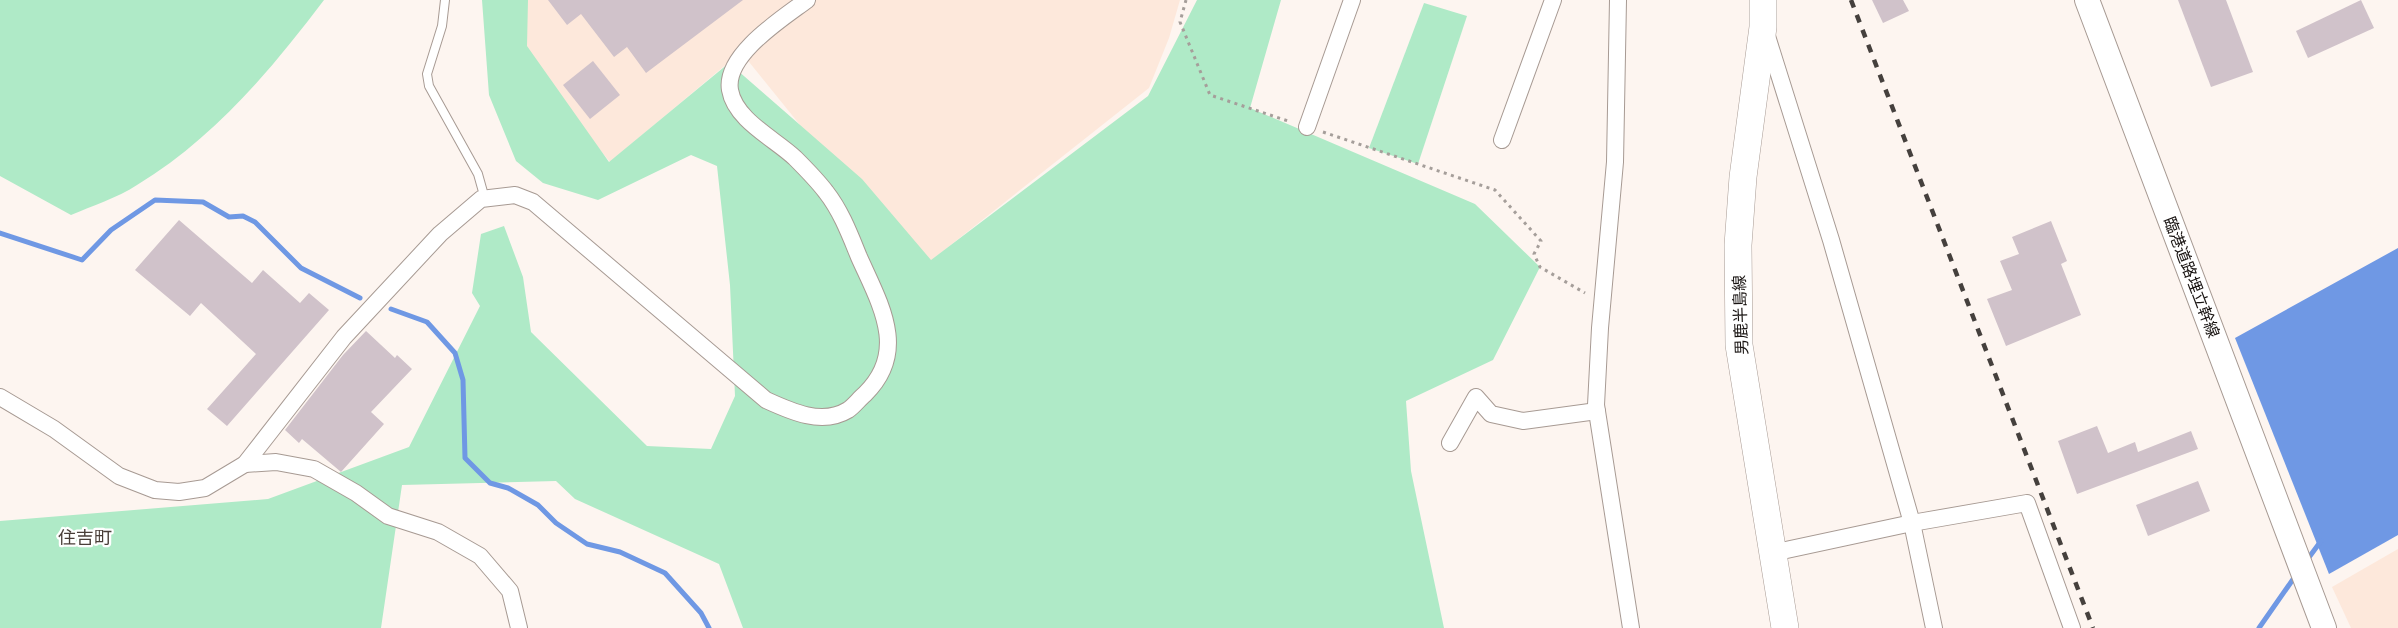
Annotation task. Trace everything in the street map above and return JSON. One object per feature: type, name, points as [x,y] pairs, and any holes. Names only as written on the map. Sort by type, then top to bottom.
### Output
[{"type":"main road","name":"男鹿半島線","points":[[1763,0],[1763,27],[1740,211],[1739,345],[1785,628]]},
{"type":"street","points":[[0,397],[54,429],[119,476],[155,490],[179,492],[205,488],[245,464],[344,337],[440,234],[485,199],[515,195],[533,202],[766,400],[800,416],[822,417],[848,410],[878,381],[886,367],[887,337],[884,313],[842,218],[827,193],[794,158],[748,119],[730,91],[730,78],[750,46],[807,0]]},
{"type":"street","points":[[1307,127],[1352,0]]},
{"type":"street","points":[[1502,140],[1553,0]]},
{"type":"street","points":[[1618,0],[1615,162],[1602,303],[1597,411],[1631,628]]},
{"type":"street","name":"臨港道路埋立幹線","points":[[2087,0],[2324,628]]},
{"type":"street","points":[[1763,27],[1831,240],[1912,523],[1934,628]]},
{"type":"street","points":[[1450,443],[1476,397],[1491,414],[1523,421],[1597,411]]},
{"type":"street","points":[[245,464],[276,462],[314,469],[356,493],[388,516],[438,532],[480,556],[510,591],[519,628]]},
{"type":"street","points":[[1772,553],[1912,523],[2027,503],[2072,628]]},
{"type":"lane","points":[[445,0],[442,26],[427,74],[429,86],[478,174],[485,199]]},
{"type":"path","points":[[1186,0],[1180,22],[1210,95],[1495,190],[1541,241],[1534,254],[1540,267],[1602,303]]},
{"type":"shaded area","points":[[511,0],[1180,0],[1169,38],[1149,88],[918,271],[741,52],[610,162],[512,43]]},
{"type":"shaded area","points":[[2398,549],[2398,628],[2351,628],[2332,587]]},
{"type":"green space","points":[[0,0],[324,0],[262,77],[240,101],[191,146],[129,190],[71,215],[0,176]]},
{"type":"green space","points":[[482,0],[528,0],[527,46],[609,162],[729,63],[862,179],[931,260],[1148,96],[1197,0],[1281,0],[1250,108],[1475,204],[1540,267],[1493,360],[1406,401],[1411,471],[1444,628],[743,628],[719,564],[575,499],[556,481],[402,485],[381,628],[0,628],[0,521],[268,499],[409,447],[480,306],[472,293],[481,234],[504,226],[523,277],[531,332],[647,446],[711,449],[735,396],[730,285],[717,166],[691,155],[598,200],[543,183],[516,161],[489,95]]},
{"type":"green space","points":[[1424,3],[1467,16],[1418,164],[1369,148]]},
{"type":"water","points":[[2398,248],[2398,535],[2329,574],[2235,338]]},
{"type":"building","points":[[548,0],[743,0],[646,73],[627,47],[614,57],[581,14],[567,25]]},
{"type":"building","points":[[1872,0],[1903,0],[1909,11],[1883,23]]},
{"type":"building","points":[[2178,0],[2226,0],[2253,72],[2211,87]]},
{"type":"building","points":[[2361,0],[2374,28],[2308,58],[2296,31]]},
{"type":"building","points":[[593,61],[620,95],[590,119],[563,85]]},
{"type":"building","points":[[179,220],[252,283],[263,270],[300,303],[309,293],[329,310],[227,426],[207,409],[256,354],[201,303],[190,316],[135,270]]},
{"type":"building","points":[[2051,221],[2067,261],[2061,264],[2081,315],[2006,346],[1987,299],[2012,290],[2000,261],[2019,254],[2012,237]]},
{"type":"building","points":[[366,331],[395,358],[397,355],[412,369],[371,412],[384,424],[341,472],[302,439],[299,443],[285,430],[343,355]]},
{"type":"building","points":[[2097,426],[2108,453],[2135,442],[2138,452],[2191,431],[2198,449],[2077,494],[2058,441]]},
{"type":"building","points":[[2198,481],[2210,511],[2148,536],[2136,505]]},
{"type":"waterway","points":[[0,233],[82,260],[111,230],[155,200],[203,202],[229,217],[243,216],[255,222],[301,268],[360,298]]},
{"type":"waterway","points":[[391,309],[427,322],[455,353],[463,380],[465,458],[490,483],[508,488],[538,505],[556,523],[587,544],[620,552],[665,573],[701,613],[709,628]]},
{"type":"waterway","points":[[2307,560],[2321,541]]},
{"type":"waterway","points":[[2259,628],[2296,575]]},
{"type":"railway","points":[[1851,0],[2093,628]]},
{"type":"district","name":"住吉町","points":[[85,538]]}]
